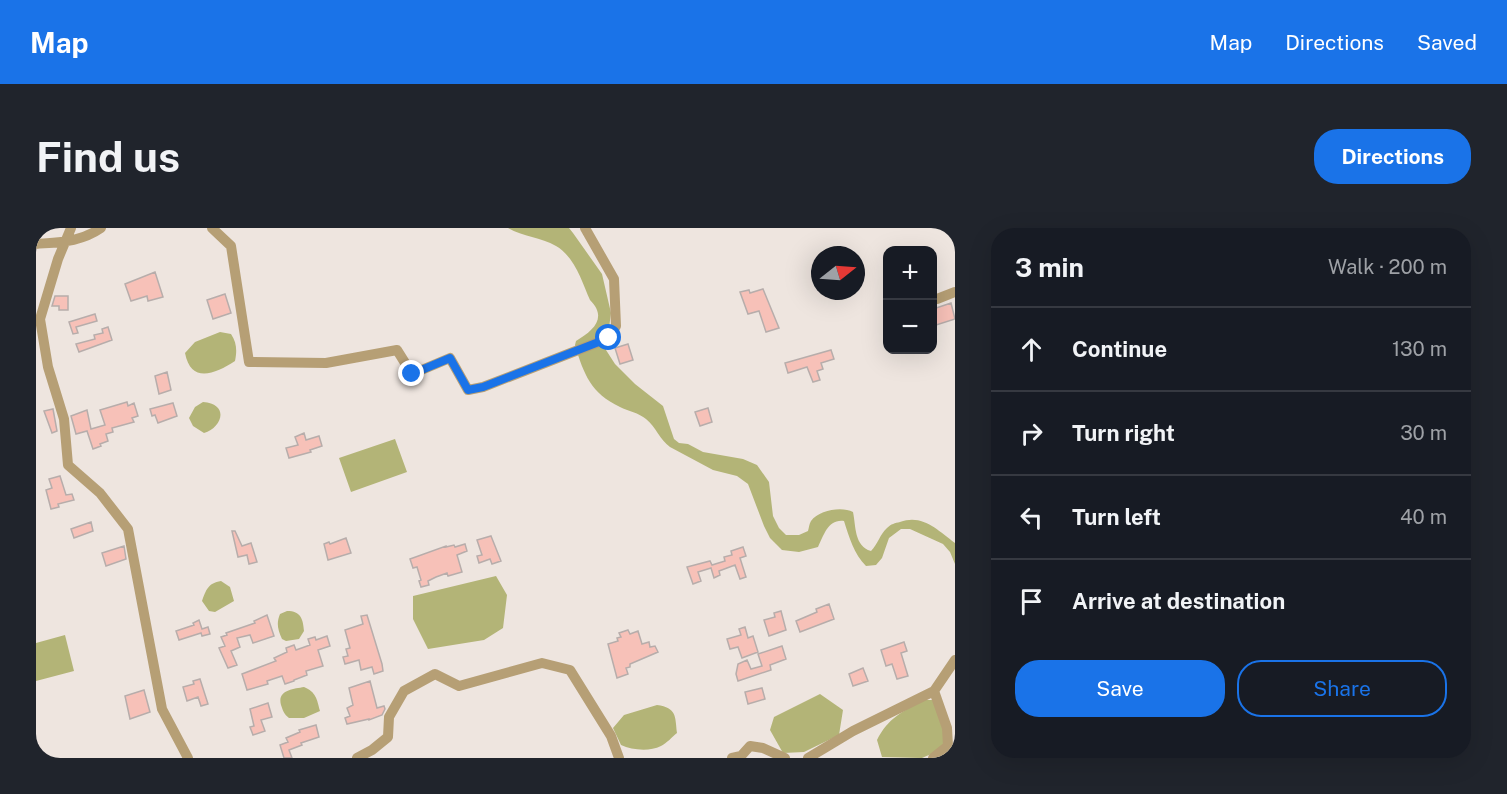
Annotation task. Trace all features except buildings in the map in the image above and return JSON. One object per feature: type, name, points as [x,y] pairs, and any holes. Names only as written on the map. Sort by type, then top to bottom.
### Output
[{"type":"street","points":[[71,228],[38,317],[48,367],[64,419],[68,465],[100,493],[128,530],[162,709],[188,758]]},
{"type":"street","points":[[36,244],[89,237],[102,228]]},
{"type":"street","points":[[212,228],[231,246],[249,362],[326,363],[397,350],[412,374],[450,358],[468,390],[483,387],[609,338],[616,326],[614,279],[585,228]]},
{"type":"street","points":[[937,298],[955,292]]},
{"type":"street","points":[[808,758],[853,731],[933,691],[955,660]]},
{"type":"street","points":[[357,758],[388,737],[389,717],[404,691],[435,674],[459,686],[542,663],[570,670],[611,736],[619,758]]},
{"type":"street","points":[[933,691],[947,728],[948,746],[933,758]]},
{"type":"street","points":[[732,758],[741,756],[750,746],[763,748],[785,758]]},
{"type":"shaded area","points":[[508,228],[569,228],[602,274],[611,313],[606,350],[615,364],[635,384],[663,406],[674,439],[679,443],[688,444],[703,452],[743,459],[757,465],[769,482],[773,516],[779,528],[786,535],[799,535],[808,531],[811,521],[819,514],[843,509],[853,512],[861,545],[871,551],[890,526],[916,520],[936,529],[955,543],[955,564],[950,552],[943,544],[910,529],[901,529],[889,538],[882,558],[876,565],[866,566],[855,551],[844,521],[830,525],[818,547],[799,552],[782,550],[770,538],[748,484],[737,476],[713,470],[670,447],[646,419],[610,402],[595,389],[586,374],[575,345],[576,341],[596,324],[598,313],[577,270],[563,251],[556,246]]},
{"type":"shaded area","points":[[220,332],[231,334],[233,337],[236,347],[235,361],[220,370],[205,374],[198,373],[188,363],[185,353],[195,342]]},
{"type":"shaded area","points":[[203,402],[212,404],[220,411],[219,422],[204,433],[193,426],[189,418],[195,407]]},
{"type":"shaded area","points":[[395,439],[407,472],[351,492],[339,458]]},
{"type":"shaded area","points":[[496,576],[507,595],[503,628],[484,640],[428,649],[413,619],[413,596]]},
{"type":"shaded area","points":[[221,581],[230,587],[234,601],[215,612],[209,611],[202,601],[210,585]]},
{"type":"shaded area","points":[[287,611],[295,612],[302,619],[304,631],[299,639],[286,641],[282,639],[278,627],[279,618],[280,614]]},
{"type":"shaded area","points":[[65,635],[74,671],[36,681],[36,643]]},
{"type":"shaded area","points":[[304,687],[314,694],[320,711],[304,718],[289,718],[282,707],[281,696],[287,691]]},
{"type":"shaded area","points":[[820,694],[843,710],[839,735],[804,752],[783,753],[770,730],[774,717]]},
{"type":"shaded area","points":[[924,700],[933,700],[944,730],[943,746],[938,751],[922,758],[882,757],[877,740],[881,732],[903,712]]},
{"type":"shaded area","points":[[657,705],[672,711],[677,733],[656,748],[646,750],[621,745],[613,728],[624,715]]},
{"type":"route","points":[[412,374],[450,358],[468,390],[483,387],[609,338]]}]
